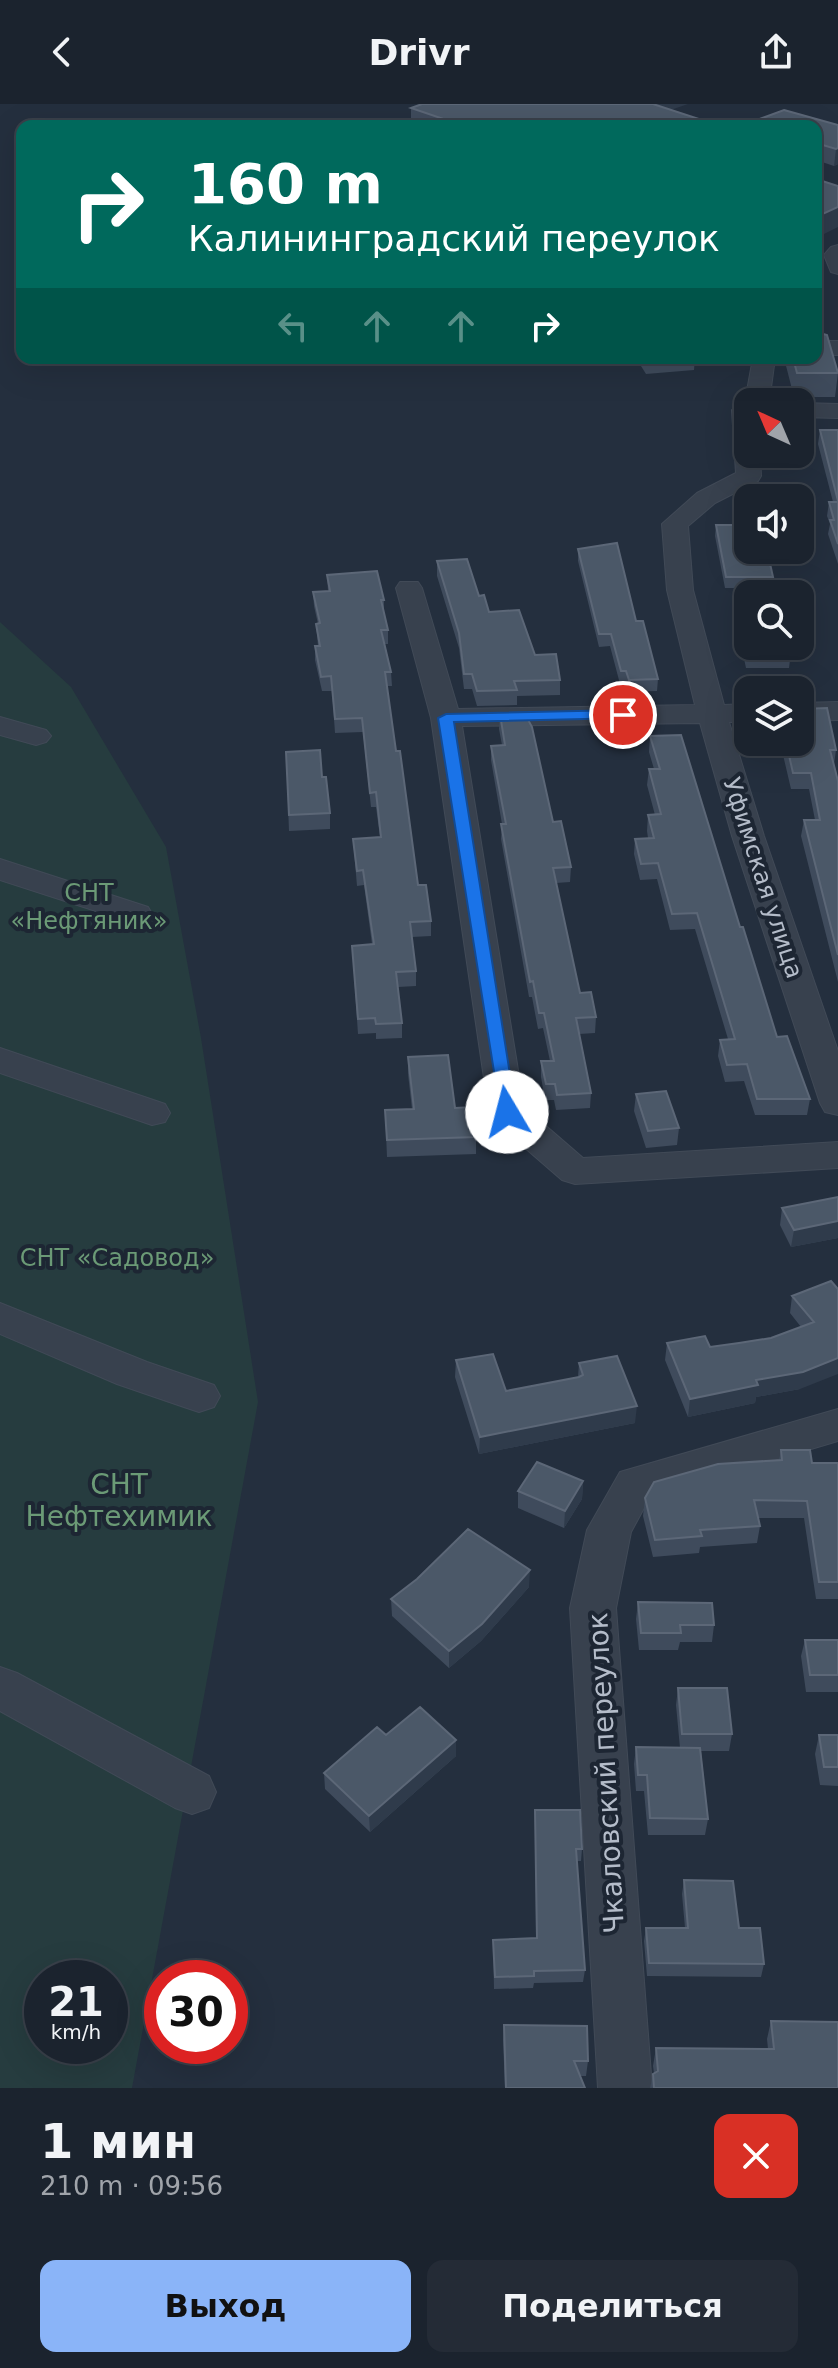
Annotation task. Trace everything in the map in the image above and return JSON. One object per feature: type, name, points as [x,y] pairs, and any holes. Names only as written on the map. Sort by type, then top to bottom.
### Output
[{"type":"street","points":[[838,251],[834,255],[838,268]]},
{"type":"street","name":"Уфимская улица","points":[[760,388],[763,364]]},
{"type":"street","points":[[814,410],[838,411]]},
{"type":"street","name":"Уфимская улица","points":[[748,468],[749,476],[706,498],[675,524],[680,590],[748,836],[838,1103]]},
{"type":"street","points":[[409,588],[446,718],[507,1112],[575,1171],[838,1155]]},
{"type":"street","points":[[814,712],[838,711]]},
{"type":"street","points":[[446,718],[734,713]]},
{"type":"street","points":[[0,726],[36,736]]},
{"type":"street","points":[[0,869],[136,914]]},
{"type":"street","points":[[0,1060],[152,1113]]},
{"type":"street","points":[[0,1318],[132,1373],[199,1396]]},
{"type":"street","name":"Чкаловский переулок","points":[[625,2088],[593,1608],[609,1530],[635,1484],[838,1425]]},
{"type":"street","points":[[0,1687],[192,1792]]},
{"type":"green space","points":[[0,622],[71,687],[166,847],[201,1038],[258,1402],[156,1960],[144,1960],[144,2023],[132,2088],[0,2088]]},
{"type":"building","points":[[422,104],[653,104],[696,118],[446,120],[411,108]]},
{"type":"building","points":[[784,110],[820,120],[757,120]]},
{"type":"building","points":[[822,121],[838,125],[836,149],[822,145]]},
{"type":"building","points":[[822,181],[838,186],[838,207],[822,214]]},
{"type":"building","points":[[822,334],[827,335],[838,373],[797,373],[795,364],[822,364]]},
{"type":"building","points":[[820,430],[838,430],[838,501]]},
{"type":"building","points":[[829,502],[838,502],[838,544],[830,520],[834,520]]},
{"type":"building","points":[[716,525],[734,525],[734,564],[770,564],[773,577],[726,577]]},
{"type":"building","points":[[617,543],[636,621],[643,621],[658,679],[629,680],[626,671],[621,671],[611,634],[599,634],[578,549]]},
{"type":"building","points":[[467,559],[479,596],[484,595],[489,612],[519,610],[535,655],[556,654],[560,680],[514,681],[517,690],[477,691],[472,674],[464,674],[459,633],[437,561]]},
{"type":"building","points":[[377,571],[388,630],[381,630],[391,672],[385,672],[396,751],[400,751],[418,885],[426,885],[431,921],[410,922],[416,971],[396,972],[402,1023],[376,1024],[375,1018],[358,1019],[352,946],[374,944],[363,870],[357,871],[353,839],[381,837],[376,792],[370,793],[362,718],[335,719],[331,676],[321,677],[315,646],[320,646],[316,624],[320,623],[313,592],[330,591],[327,575]]},
{"type":"building","points":[[827,708],[836,750],[830,750],[838,781],[838,955],[804,820],[820,820],[811,773],[793,773],[789,756],[814,756],[814,709]]},
{"type":"building","points":[[500,714],[525,714],[532,727],[553,822],[561,821],[571,867],[553,868],[580,993],[591,992],[596,1017],[576,1018],[591,1093],[557,1095],[555,1084],[546,1084],[541,1061],[554,1061],[544,1013],[539,1013],[533,981],[530,982],[501,824],[506,824],[491,746],[505,745]]},
{"type":"building","points":[[681,735],[777,1037],[787,1036],[810,1099],[757,1099],[747,1064],[727,1065],[720,1040],[735,1039],[697,913],[672,914],[658,863],[641,864],[635,839],[654,838],[648,815],[661,814],[649,769],[660,769],[650,736]]},
{"type":"building","points":[[320,750],[330,813],[289,815],[286,752]]},
{"type":"building","points":[[448,1055],[455,1108],[473,1107],[476,1137],[387,1140],[385,1110],[414,1109],[408,1057]]},
{"type":"building","points":[[666,1091],[679,1128],[648,1131],[636,1094]]},
{"type":"building","points":[[838,1197],[838,1221],[794,1230],[782,1208]]},
{"type":"building","points":[[831,1281],[838,1289],[838,1358],[803,1372],[756,1380],[758,1385],[690,1399],[667,1343],[705,1336],[710,1347],[739,1343],[771,1338],[814,1322],[792,1296]]},
{"type":"building","points":[[493,1354],[506,1391],[579,1377],[583,1375],[579,1363],[617,1356],[637,1406],[480,1437],[456,1360]]},
{"type":"building","points":[[781,1450],[810,1450],[812,1463],[838,1463],[838,1582],[819,1582],[807,1501],[754,1500],[760,1526],[700,1530],[702,1536],[655,1540],[645,1498],[654,1482],[718,1464],[782,1460]]},
{"type":"building","points":[[537,1462],[583,1481],[565,1511],[518,1491]]},
{"type":"building","points":[[468,1529],[530,1570],[482,1624],[449,1651],[391,1599],[417,1579]]},
{"type":"building","points":[[638,1602],[712,1603],[714,1625],[680,1625],[681,1633],[641,1633]]},
{"type":"building","points":[[805,1640],[838,1640],[838,1675],[810,1675]]},
{"type":"building","points":[[678,1688],[727,1688],[732,1734],[682,1734]]},
{"type":"building","points":[[420,1707],[456,1740],[369,1816],[324,1773],[377,1727],[386,1735]]},
{"type":"building","points":[[819,1735],[838,1735],[838,1767],[824,1767]]},
{"type":"building","points":[[636,1747],[700,1748],[708,1819],[650,1818],[647,1775],[638,1775]]},
{"type":"building","points":[[535,1810],[580,1810],[582,1849],[576,1849],[585,1970],[534,1971],[534,1976],[495,1977],[493,1940],[537,1938]]},
{"type":"building","points":[[684,1880],[733,1881],[739,1928],[760,1928],[764,1964],[649,1963],[646,1928],[688,1928]]},
{"type":"building","points":[[771,2021],[838,2022],[838,2088],[654,2088],[653,2074],[658,2071],[656,2048],[774,2049]]},
{"type":"building","points":[[504,2025],[587,2026],[588,2061],[574,2061],[585,2088],[506,2088]]},
{"type":"route","points":[[507,1112],[446,718],[623,715]]},
{"type":"park label","name":"СНТ «Нефтяник»","points":[[89,907]]},
{"type":"park label","name":"СНТ «Садовод»","points":[[117,1258]]},
{"type":"park label","name":"СНТ Нефтехимик","points":[[119,1500]]}]
